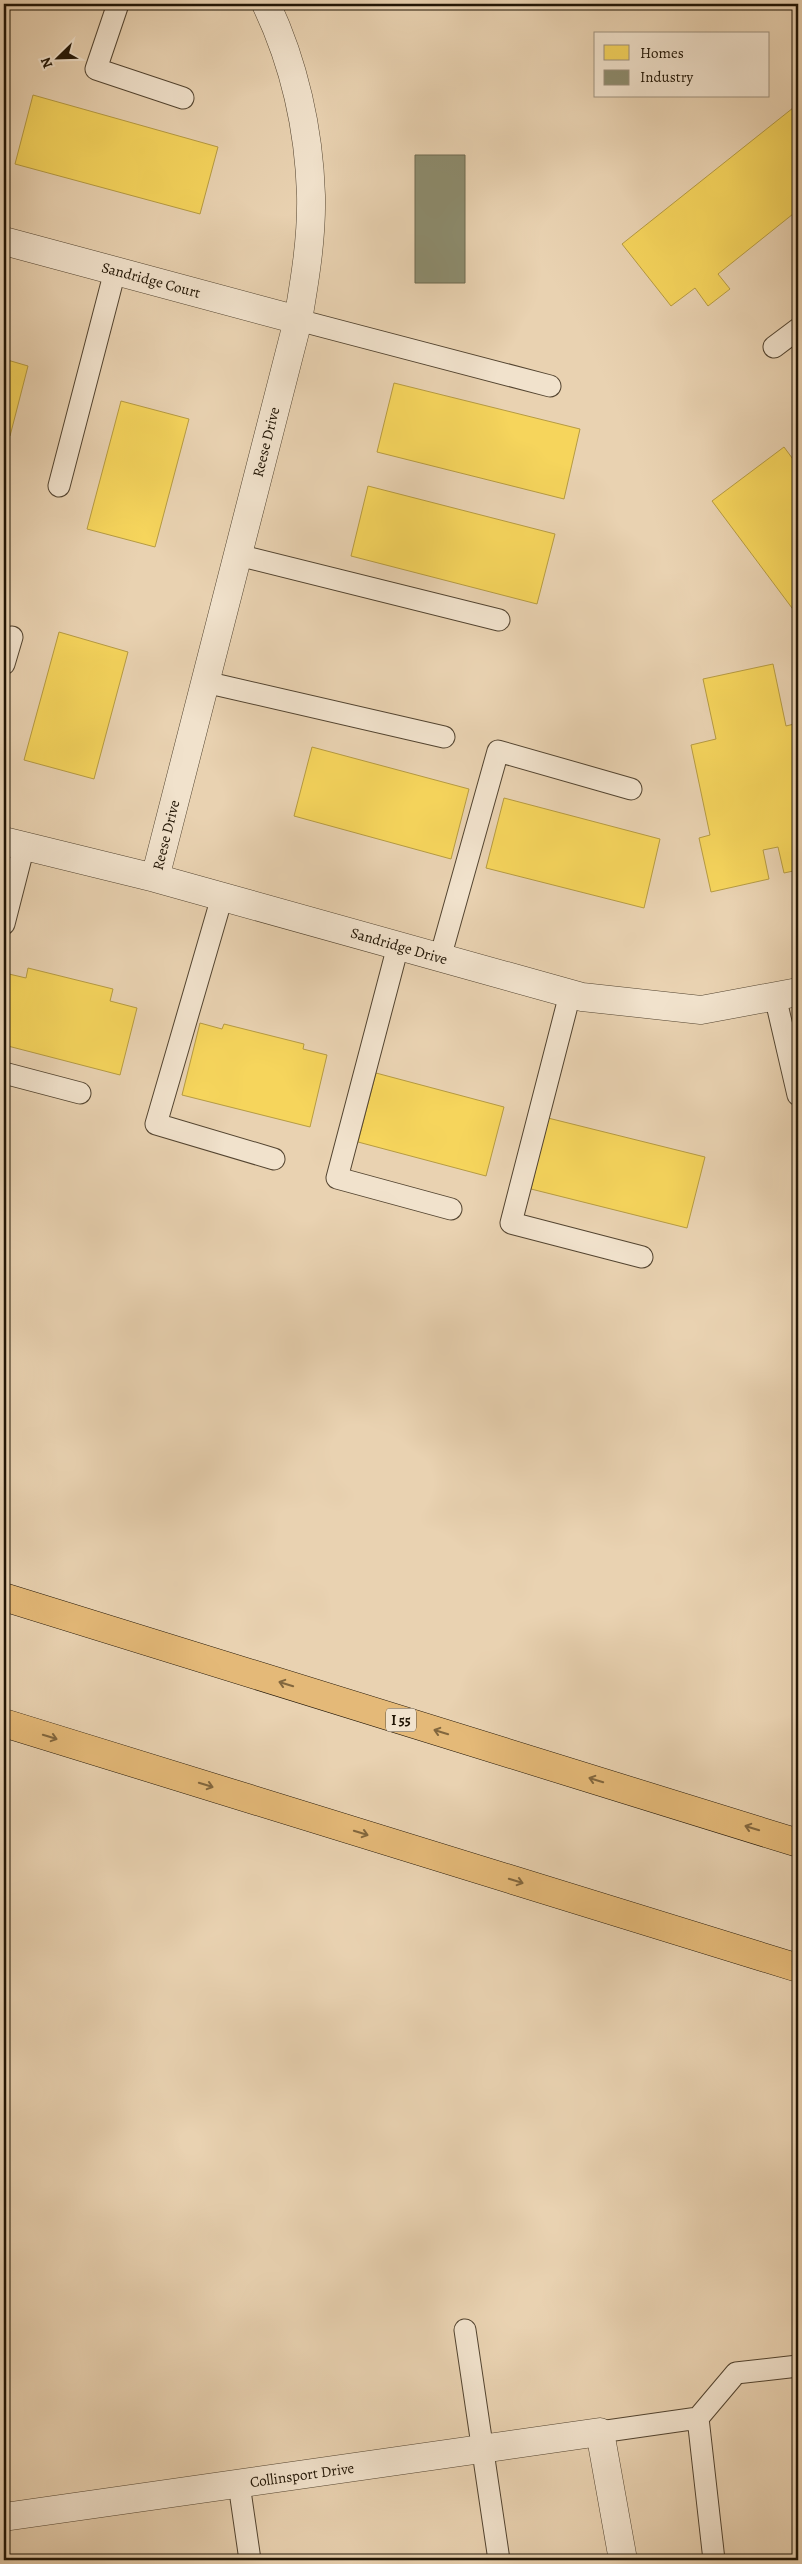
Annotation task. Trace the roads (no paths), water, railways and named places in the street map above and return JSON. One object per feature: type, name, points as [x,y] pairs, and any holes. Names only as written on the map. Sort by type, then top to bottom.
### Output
[{"type":"highway","name":"I 55","points":[[4,1597],[798,1843]]},
{"type":"highway","points":[[4,1723],[798,1968]]},
{"type":"street","name":"Reese Drive","points":[[155,878],[298,320],[308,258],[311,196],[305,134],[292,72],[266,4]]},
{"type":"street","name":"Sandridge Court","points":[[4,241],[298,320]]},
{"type":"street","name":"Sandridge Drive","points":[[14,843],[155,878],[582,997],[701,1010],[787,994]]},
{"type":"street","name":"Collinsport Drive","points":[[4,2517],[600,2432]]},
{"type":"street","points":[[600,2432],[623,2560]]},
{"type":"lane","points":[[118,4],[96,69],[183,98]]},
{"type":"lane","points":[[59,486],[116,271]]},
{"type":"lane","points":[[298,320],[550,386]]},
{"type":"lane","points":[[774,347],[798,328]]},
{"type":"lane","points":[[238,555],[499,620]]},
{"type":"lane","points":[[4,664],[12,637]]},
{"type":"lane","points":[[205,682],[444,738]]},
{"type":"lane","points":[[440,958],[498,751],[631,789]]},
{"type":"lane","points":[[4,924],[14,843]]},
{"type":"lane","points":[[222,897],[156,1124],[274,1159]]},
{"type":"lane","points":[[398,946],[336,1178],[451,1209]]},
{"type":"lane","points":[[570,994],[512,1223],[642,1257]]},
{"type":"lane","points":[[787,994],[798,1095]]},
{"type":"lane","points":[[4,1073],[80,1093]]},
{"type":"lane","points":[[465,2330],[499,2560]]},
{"type":"lane","points":[[600,2432],[698,2418],[736,2373],[798,2366]]},
{"type":"lane","points":[[698,2418],[714,2560]]},
{"type":"lane","points":[[239,2484],[250,2560]]}]
